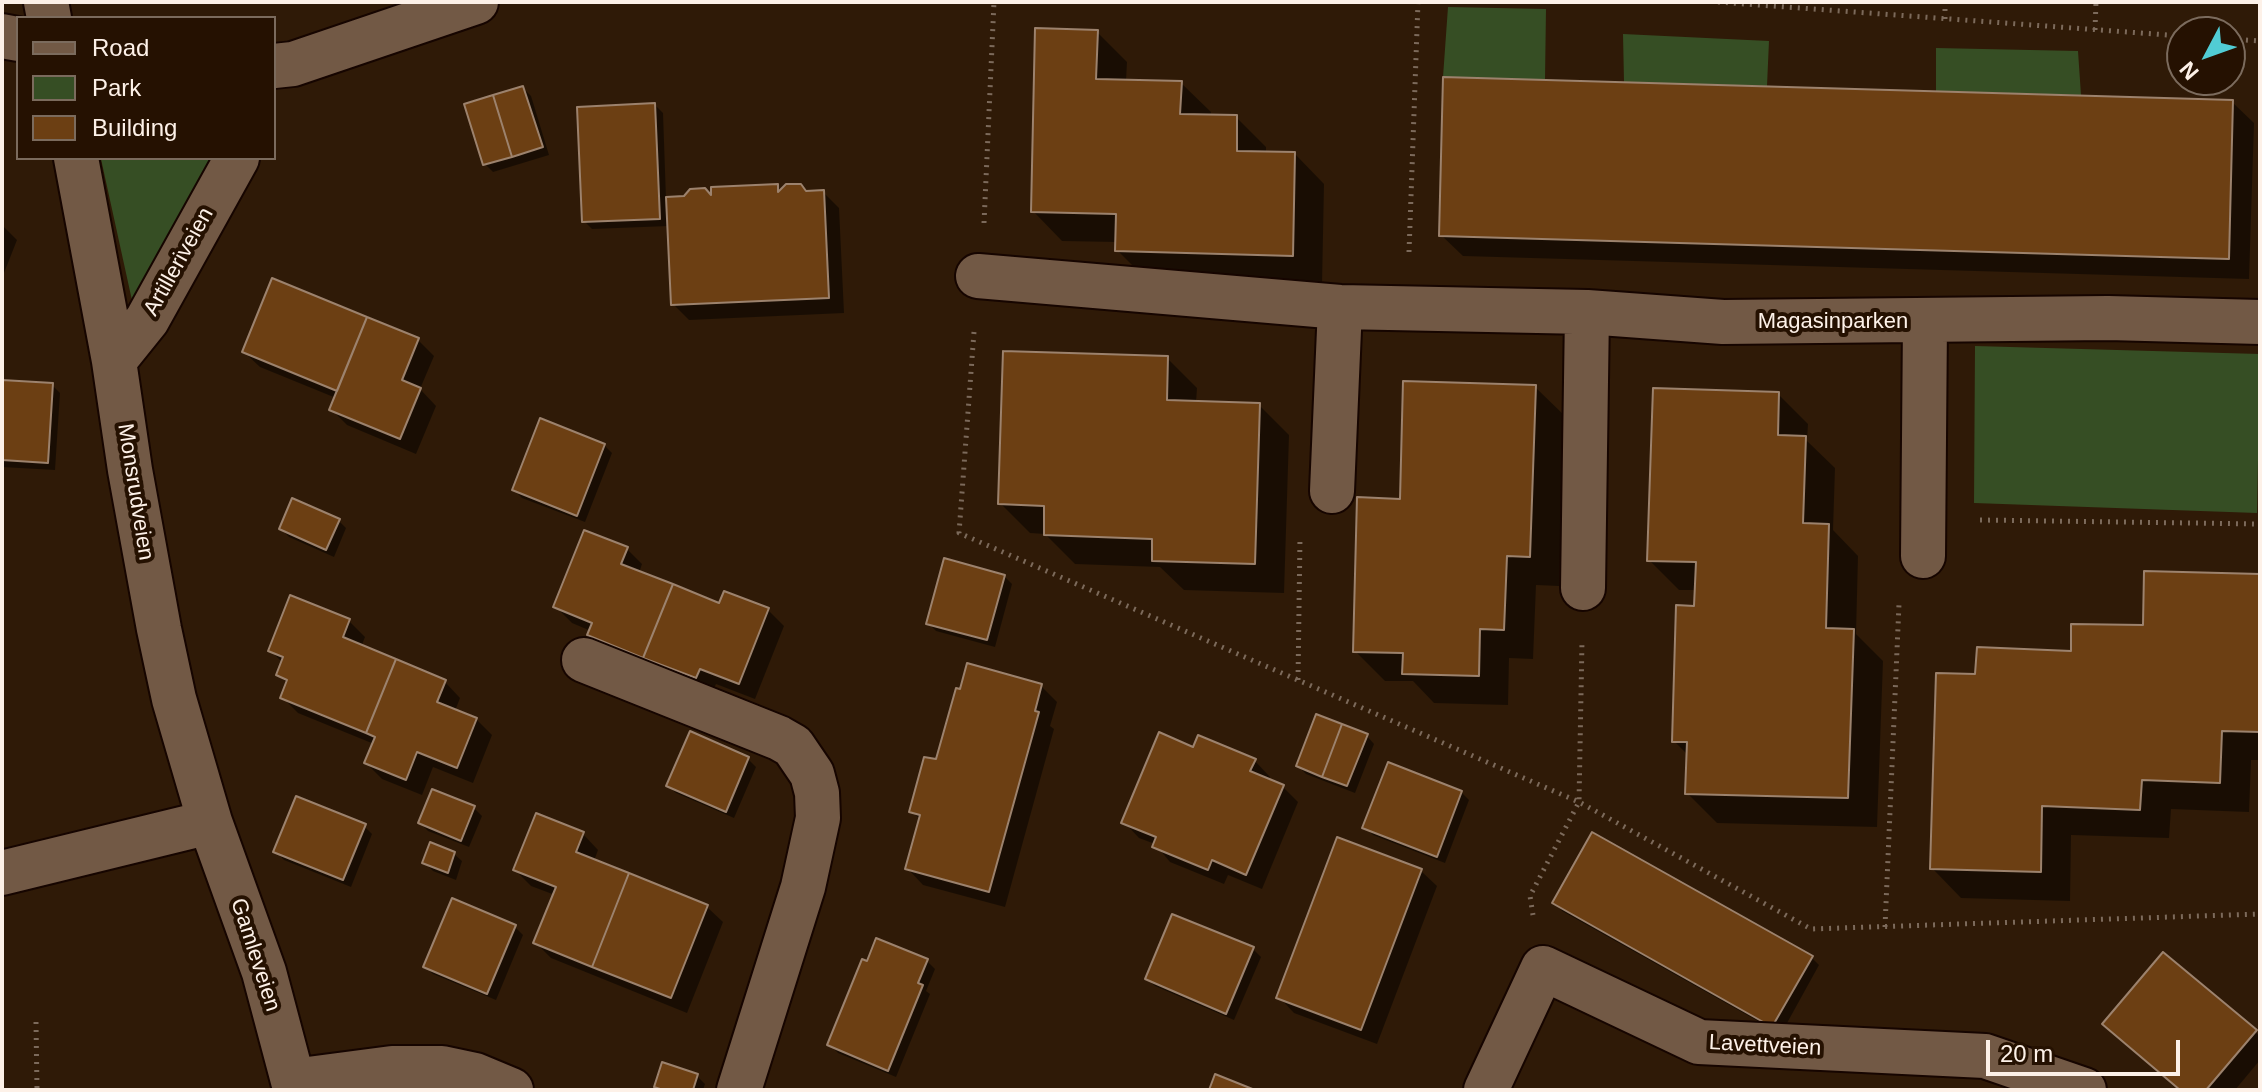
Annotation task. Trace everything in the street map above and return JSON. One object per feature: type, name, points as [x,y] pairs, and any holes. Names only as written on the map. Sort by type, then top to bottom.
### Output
[{"type":"street","points":[[280,75],[476,2]]},
{"type":"street","name":"Monsrudveien","points":[[76,160],[159,629],[174,699],[210,822]]},
{"type":"street","name":"Artilleriveien","points":[[114,361],[147,320],[236,160]]},
{"type":"street","name":"Magasinparken","points":[[978,276],[1340,307],[1587,312],[1723,322],[2108,318],[2260,322]]},
{"type":"street","points":[[1332,491],[1340,307]]},
{"type":"street","points":[[1583,588],[1587,312]]},
{"type":"street","points":[[1923,538],[1925,321]]},
{"type":"street","points":[[584,660],[779,738],[793,746],[812,774],[818,818],[803,887],[739,1090]]},
{"type":"street","points":[[2,873],[210,822]]},
{"type":"street","name":"Gamleveien","points":[[210,822],[264,972],[293,1086],[392,1068],[442,1068],[475,1075],[511,1090]]},
{"type":"street","points":[[1486,1090],[1543,968]]},
{"type":"street","name":"Lavettveien","points":[[1543,968],[1699,1042],[1985,1056],[2084,1090]]},
{"type":"path","points":[[994,2],[983,236],[959,533],[1579,802],[1811,929],[2260,914]]},
{"type":"path","points":[[1407,309],[1418,2]]},
{"type":"path","points":[[1718,2],[2166,35]]},
{"type":"path","points":[[1945,2],[1945,19]]},
{"type":"path","points":[[2095,30],[2096,2]]},
{"type":"path","points":[[1298,680],[1300,492],[1332,491]]},
{"type":"path","points":[[1885,927],[1900,574],[1923,538],[2260,524]]},
{"type":"path","points":[[1543,968],[1530,896],[1579,802],[1583,588]]},
{"type":"path","points":[[36,1022],[37,1090]]},
{"type":"green space","points":[[1448,7],[1546,9],[1545,80],[1443,77]]},
{"type":"green space","points":[[1623,34],[1769,41],[1767,86],[1624,82]]},
{"type":"green space","points":[[1936,48],[2078,51],[2081,95],[1936,91]]},
{"type":"green space","points":[[101,160],[212,160],[133,305]]},
{"type":"green space","points":[[1975,346],[2260,354],[2257,513],[1974,503]]},
{"type":"building","points":[[1035,28],[1098,30],[1096,79],[1182,81],[1180,114],[1237,115],[1237,151],[1295,152],[1293,256],[1115,251],[1116,214],[1031,212]]},
{"type":"building","points":[[1443,77],[2233,100],[2229,259],[1439,236]]},
{"type":"building","points":[[523,86],[543,147],[512,157],[493,95]]},
{"type":"building","points":[[493,95],[512,157],[483,165],[464,104]]},
{"type":"building","points":[[655,103],[660,219],[582,222],[577,107]]},
{"type":"building","points":[[778,184],[778,192],[786,184],[801,184],[806,191],[824,190],[829,298],[671,305],[666,197],[684,196],[690,189],[705,188],[711,195],[711,187]]},
{"type":"building","points":[[272,278],[367,317],[337,391],[242,352]]},
{"type":"building","points":[[367,317],[419,338],[402,380],[421,388],[400,439],[329,410]]},
{"type":"building","points":[[1003,351],[1168,356],[1167,400],[1260,403],[1255,564],[1152,561],[1152,539],[1044,535],[1044,506],[998,504]]},
{"type":"building","points":[[2,380],[53,383],[48,463],[2,460]]},
{"type":"building","points":[[1403,381],[1536,385],[1530,557],[1507,556],[1504,630],[1480,629],[1479,676],[1402,674],[1403,653],[1353,652],[1357,497],[1400,499]]},
{"type":"building","points":[[1653,388],[1779,392],[1778,435],[1806,436],[1803,523],[1829,524],[1826,628],[1854,629],[1848,798],[1685,794],[1687,742],[1672,742],[1676,605],[1694,606],[1696,562],[1647,561]]},
{"type":"building","points":[[540,418],[605,444],[577,516],[512,490]]},
{"type":"building","points":[[292,498],[340,519],[326,550],[279,529]]},
{"type":"building","points":[[584,530],[628,547],[621,564],[673,584],[643,658],[587,635],[592,623],[553,607]]},
{"type":"building","points":[[944,558],[1005,575],[987,640],[926,624]]},
{"type":"building","points":[[2144,571],[2260,574],[2260,732],[2222,731],[2220,783],[2142,780],[2140,810],[2042,806],[2041,872],[1930,869],[1936,673],[1975,674],[1977,647],[2071,651],[2071,624],[2143,625]]},
{"type":"building","points":[[673,584],[719,603],[724,591],[769,608],[739,684],[700,669],[696,678],[643,658]]},
{"type":"building","points":[[290,595],[350,619],[343,637],[396,659],[366,733],[280,698],[287,680],[276,675],[283,657],[268,651]]},
{"type":"building","points":[[396,659],[446,680],[437,702],[477,718],[457,768],[417,752],[406,780],[364,763],[375,737],[366,733]]},
{"type":"building","points":[[967,663],[1042,684],[1035,711],[1039,712],[989,892],[905,869],[920,815],[909,812],[924,757],[936,759],[956,688],[960,689]]},
{"type":"building","points":[[1316,714],[1342,724],[1322,777],[1296,766]]},
{"type":"building","points":[[1342,724],[1368,734],[1347,786],[1322,777]]},
{"type":"building","points":[[690,731],[749,757],[726,812],[666,786]]},
{"type":"building","points":[[1159,732],[1193,747],[1198,735],[1256,759],[1250,771],[1284,785],[1246,875],[1212,860],[1208,870],[1152,847],[1156,837],[1121,823]]},
{"type":"building","points":[[1388,762],[1462,791],[1437,857],[1362,828]]},
{"type":"building","points":[[432,789],[475,806],[461,841],[418,823]]},
{"type":"building","points":[[296,796],[366,824],[343,880],[273,852]]},
{"type":"building","points":[[536,813],[584,832],[576,852],[629,873],[592,967],[533,943],[556,887],[513,870]]},
{"type":"building","points":[[1592,832],[1813,956],[1772,1027],[1552,903]]},
{"type":"building","points":[[1337,837],[1422,869],[1361,1030],[1276,998]]},
{"type":"building","points":[[430,842],[455,852],[448,873],[422,863]]},
{"type":"building","points":[[629,873],[708,905],[671,998],[592,967]]},
{"type":"building","points":[[452,898],[516,925],[487,994],[423,967]]},
{"type":"building","points":[[1172,914],[1254,947],[1226,1014],[1145,979]]},
{"type":"building","points":[[876,938],[928,959],[918,983],[923,985],[888,1071],[827,1045],[862,959],[867,961]]},
{"type":"building","points":[[2163,952],[2257,1030],[2206,1090],[2180,1090],[2102,1024]]},
{"type":"building","points":[[662,1062],[698,1074],[693,1090],[654,1087]]},
{"type":"building","points":[[1215,1074],[1255,1090],[1209,1090]]}]
